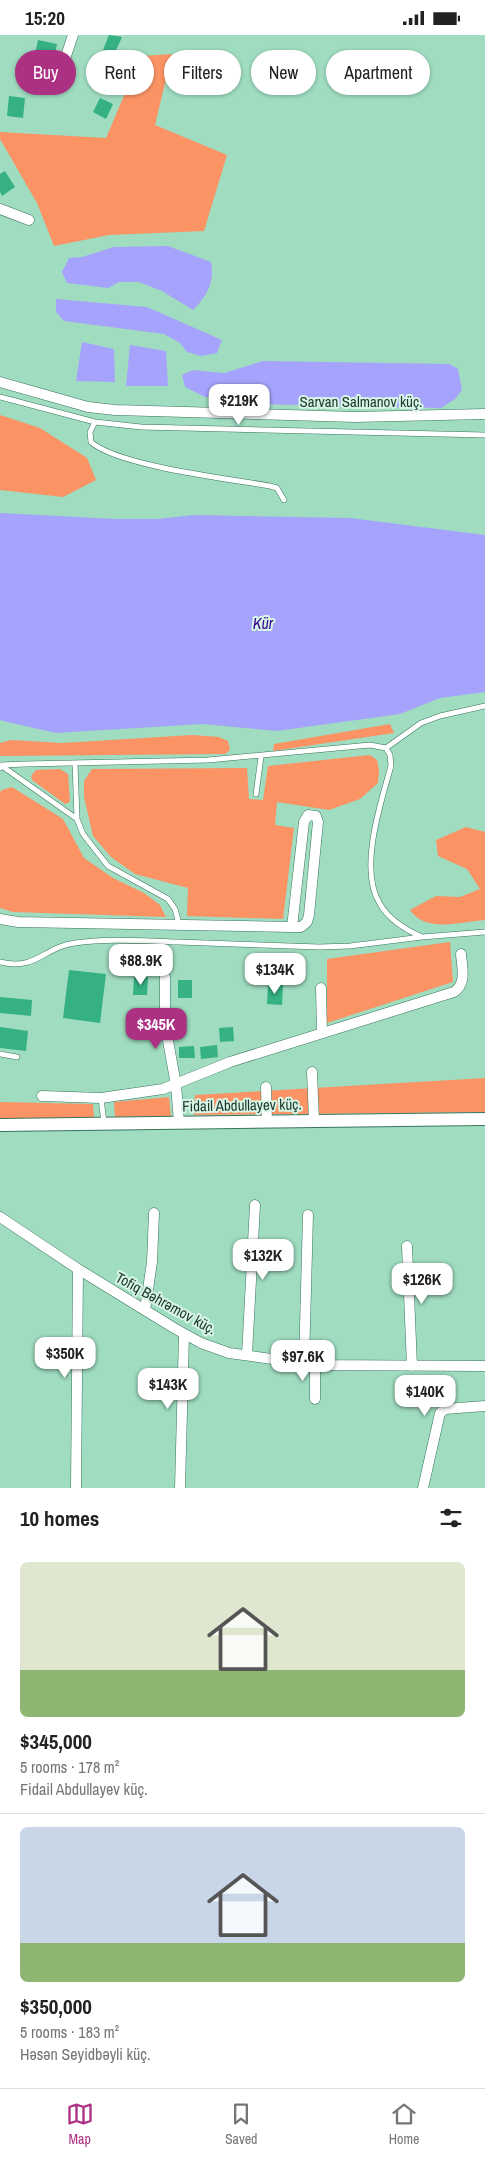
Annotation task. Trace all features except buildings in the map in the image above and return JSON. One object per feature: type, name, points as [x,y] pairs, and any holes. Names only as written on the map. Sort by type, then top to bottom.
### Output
[{"type":"street","points":[[68,50],[73,35]]},
{"type":"street","points":[[0,209],[29,220]]},
{"type":"street","name":"Sarvan Salmanov küç.","points":[[0,381],[88,407],[115,410],[355,417],[485,415]]},
{"type":"street","points":[[0,919],[18,922],[292,927],[304,925],[309,915],[318,822],[316,816],[312,814],[308,815],[304,821],[292,927]]},
{"type":"street","points":[[42,1097],[101,1098],[145,1093],[176,1085],[230,1062],[454,992],[460,987],[463,979],[461,954]]},
{"type":"street","points":[[165,977],[165,1024],[176,1085],[179,1122]]},
{"type":"street","points":[[321,988],[322,1033]]},
{"type":"street","points":[[312,1071],[314,1121]]},
{"type":"street","points":[[266,1087],[267,1121]]},
{"type":"street","name":"Fidail Abdullayev küç.","points":[[0,1125],[485,1119]]},
{"type":"street","points":[[247,1355],[255,1205]]},
{"type":"street","points":[[145,1310],[152,1262],[154,1213]]},
{"type":"street","points":[[308,1215],[310,1364],[315,1399]]},
{"type":"street","name":"Tofiq Bəhrəmov küç.","points":[[0,1217],[78,1269],[184,1334],[229,1353],[310,1364],[485,1366]]},
{"type":"street","points":[[407,1246],[412,1366]]},
{"type":"street","points":[[76,1488],[78,1269]]},
{"type":"street","points":[[180,1488],[184,1334]]},
{"type":"street","points":[[423,1488],[440,1413],[445,1409],[485,1406]]},
{"type":"lane","points":[[0,397],[95,422],[141,427],[485,435]]},
{"type":"lane","points":[[95,422],[90,432],[91,442],[105,452],[135,461],[270,486],[277,489],[284,500]]},
{"type":"lane","points":[[0,766],[261,757],[370,745],[386,748],[421,723],[440,716],[485,706]]},
{"type":"lane","points":[[386,748],[390,755],[391,766],[373,844],[373,885],[379,904],[390,916],[408,930],[422,937]]},
{"type":"lane","points":[[256,793],[261,757]]},
{"type":"lane","points":[[74,763],[77,819],[82,834],[108,866],[168,899],[175,909],[179,925]]},
{"type":"lane","points":[[0,766],[77,819]]},
{"type":"lane","points":[[0,962],[12,965],[26,964],[58,947],[73,943],[111,940],[319,947],[350,946],[422,937],[485,932]]},
{"type":"lane","points":[[0,1054],[17,1057]]},
{"type":"lane","points":[[101,1098],[104,1123]]},
{"type":"shaded area","points":[[154,55],[164,55],[164,87],[155,125],[227,155],[204,231],[109,235],[54,246],[37,203],[0,139],[0,132],[106,138],[124,95],[154,95]]},
{"type":"shaded area","points":[[0,415],[40,428],[87,458],[96,480],[63,497],[0,490]]},
{"type":"shaded area","points":[[390,724],[394,733],[273,751],[274,744]]},
{"type":"shaded area","points":[[192,735],[219,737],[228,741],[230,750],[225,754],[0,756],[0,743],[11,740],[62,743]]},
{"type":"shaded area","points":[[370,755],[377,760],[379,770],[378,783],[360,799],[329,810],[277,802],[275,825],[294,828],[283,919],[187,916],[188,888],[135,874],[111,857],[93,836],[84,797],[84,781],[92,769],[247,768],[249,799],[263,800],[268,766]]},
{"type":"shaded area","points":[[60,769],[68,774],[70,802],[65,804],[32,780],[31,776],[36,770]]},
{"type":"shaded area","points":[[12,787],[63,819],[84,858],[113,878],[144,893],[160,905],[166,917],[13,912],[0,908],[0,792]]},
{"type":"shaded area","points":[[466,827],[485,832],[485,920],[455,924],[425,922],[410,910],[436,896],[460,897],[480,889],[467,869],[438,856],[436,840]]},
{"type":"shaded area","points":[[450,942],[453,982],[327,1023],[327,959]]},
{"type":"shaded area","points":[[485,1078],[485,1112],[194,1115],[195,1095]]},
{"type":"shaded area","points":[[169,1097],[171,1116],[115,1117],[114,1102]]},
{"type":"shaded area","points":[[0,1102],[93,1104],[94,1118],[0,1119]]},
{"type":"water","points":[[168,246],[211,262],[212,276],[209,288],[193,310],[162,291],[139,282],[119,282],[108,288],[67,283],[62,272],[69,258],[82,257],[114,247]]},
{"type":"water","points":[[56,299],[147,307],[222,340],[217,353],[201,356],[187,352],[180,343],[164,334],[64,321],[56,312]]},
{"type":"water","points":[[82,342],[114,349],[115,382],[76,381]]},
{"type":"water","points":[[130,345],[166,351],[168,386],[126,386]]},
{"type":"water","points":[[263,361],[449,364],[458,369],[462,390],[455,399],[441,408],[253,404],[205,397],[185,387],[182,375],[193,370],[224,373]]},
{"type":"water","name":"Kür","points":[[0,513],[116,519],[158,519],[194,515],[350,518],[485,535],[485,692],[440,698],[400,714],[277,731],[202,724],[56,733],[0,720]]}]
